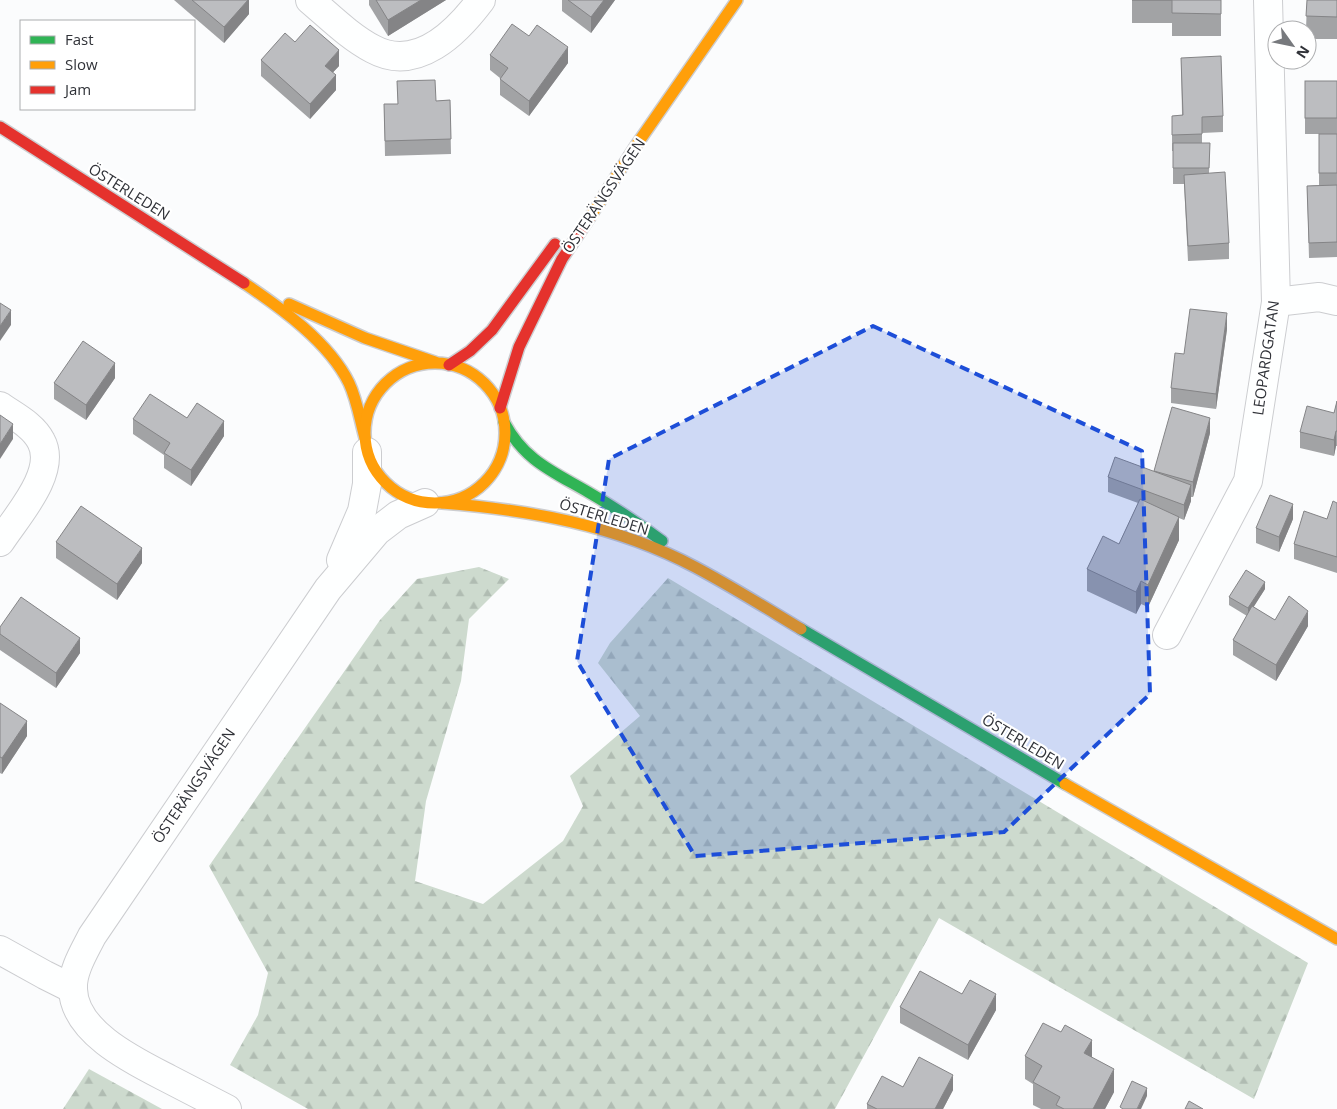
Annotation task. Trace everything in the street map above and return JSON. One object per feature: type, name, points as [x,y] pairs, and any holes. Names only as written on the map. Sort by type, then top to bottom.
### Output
[{"type":"main road","name":"ÖSTERÄNGSVÄGEN","points":[[500,408],[519,347],[562,259],[636,147],[738,0]]},
{"type":"main road","name":"ÖSTERÄNGSVÄGEN","points":[[612,161],[717,8]]},
{"type":"main road","name":"ÖSTERLEDEN","points":[[0,127],[242,282],[294,321],[318,342],[334,360],[353,390],[366,445],[377,473],[393,490],[414,500],[488,506],[576,521],[633,540],[695,566]]},
{"type":"main road","name":"ÖSTERÄNGSVÄGEN","points":[[443,364],[470,351],[492,330],[562,234]]},
{"type":"main road","name":"ÖSTERLEDEN","points":[[242,282],[356,334],[443,364],[458,367],[476,376],[490,390],[500,408],[511,438],[538,463],[648,530],[695,566],[1112,812],[1337,940]]},
{"type":"main road","name":"ÖSTERLEDEN","points":[[366,445],[365,425],[368,412],[380,389],[407,369],[417,366],[443,364]]},
{"type":"main road","name":"ÖSTERLEDEN","points":[[433,503],[466,496],[477,489],[490,476],[500,460],[504,448],[504,422]]},
{"type":"street","points":[[310,0],[333,20],[374,50],[388,55],[406,56],[422,52],[440,44],[459,28],[482,0]]},
{"type":"street","name":"LEOPARDGATAN","points":[[1167,635],[1248,482],[1276,302],[1268,0]]},
{"type":"street","points":[[1276,302],[1319,297],[1337,301]]},
{"type":"street","points":[[0,406],[28,425],[42,442],[45,458],[43,473],[36,488],[0,542]]},
{"type":"street","name":"ÖSTERÄNGSVÄGEN","points":[[328,589],[362,511],[367,484],[366,445]]},
{"type":"street","name":"ÖSTERÄNGSVÄGEN","points":[[73,989],[77,967],[92,936],[328,589],[377,531],[398,515],[433,503]]},
{"type":"street","points":[[0,950],[73,989],[76,1006],[90,1027],[123,1055],[227,1109]]},
{"type":"highlighted area","points":[[873,326],[1142,451],[1150,694],[1004,832],[695,856],[577,661],[609,459]]},
{"type":"green space","points":[[479,567],[509,579],[469,619],[461,681],[426,801],[415,881],[483,904],[563,841],[583,806],[570,776],[640,716],[598,663],[610,643],[668,578],[1308,963],[1254,1099],[939,918],[835,1109],[308,1109],[230,1065],[258,1015],[268,973],[209,866],[380,620],[417,579]]},
{"type":"green space","points":[[89,1069],[162,1109],[63,1109]]},
{"type":"building","points":[[192,0],[248,0],[224,27]]},
{"type":"building","points":[[376,0],[421,0],[388,20]]},
{"type":"building","points":[[568,0],[604,0],[591,17]]},
{"type":"building","points":[[1172,0],[1221,0],[1221,14],[1172,13]]},
{"type":"building","points":[[1307,0],[1337,0],[1337,17],[1306,16]]},
{"type":"building","points":[[512,24],[529,36],[537,25],[568,47],[529,101],[500,79],[508,68],[490,55]]},
{"type":"building","points":[[310,25],[339,50],[325,66],[336,75],[310,104],[261,60],[285,33],[295,42]]},
{"type":"building","points":[[1221,56],[1223,116],[1202,117],[1202,134],[1172,135],[1172,116],[1183,115],[1181,58]]},
{"type":"building","points":[[435,80],[436,101],[450,100],[451,139],[385,141],[384,104],[398,104],[397,81]]},
{"type":"building","points":[[1305,81],[1337,81],[1337,118],[1305,118]]},
{"type":"building","points":[[1319,134],[1337,134],[1337,173],[1319,173]]},
{"type":"building","points":[[1173,143],[1210,143],[1209,168],[1173,168]]},
{"type":"building","points":[[1225,172],[1229,243],[1188,246],[1184,175]]},
{"type":"building","points":[[1337,185],[1337,242],[1309,243],[1307,186]]},
{"type":"building","points":[[0,303],[11,310],[0,326]]},
{"type":"building","points":[[1190,309],[1227,313],[1216,394],[1171,388],[1175,353],[1184,354]]},
{"type":"building","points":[[83,341],[115,363],[86,405],[54,383]]},
{"type":"building","points":[[150,394],[187,418],[197,403],[224,421],[191,470],[164,453],[170,443],[133,419]]},
{"type":"building","points":[[1337,401],[1337,431],[1334,440],[1300,432],[1307,406],[1334,413]]},
{"type":"building","points":[[1172,407],[1210,418],[1193,482],[1154,471]]},
{"type":"building","points":[[0,415],[13,424],[0,444]]},
{"type":"building","points":[[1115,457],[1191,485],[1184,505],[1108,477]]},
{"type":"building","points":[[1270,495],[1293,504],[1279,537],[1256,528]]},
{"type":"building","points":[[1140,499],[1179,517],[1148,585],[1141,581],[1136,592],[1087,569],[1103,536],[1119,544]]},
{"type":"building","points":[[1333,501],[1337,503],[1337,557],[1294,544],[1304,511],[1327,519]]},
{"type":"building","points":[[81,506],[142,548],[117,584],[56,542]]},
{"type":"building","points":[[1246,570],[1265,582],[1248,608],[1229,597]]},
{"type":"building","points":[[1289,596],[1308,611],[1276,665],[1233,640],[1252,606],[1275,620]]},
{"type":"building","points":[[21,597],[80,638],[56,673],[0,634],[0,627]]},
{"type":"building","points":[[0,703],[27,721],[2,758],[0,757]]},
{"type":"building","points":[[920,971],[962,994],[970,980],[996,994],[968,1045],[900,1007]]},
{"type":"building","points":[[1043,1023],[1061,1032],[1065,1025],[1092,1040],[1084,1053],[1114,1069],[1093,1109],[1064,1109],[1056,1105],[1060,1097],[1033,1082],[1042,1066],[1025,1056]]},
{"type":"building","points":[[919,1057],[953,1075],[935,1109],[877,1109],[867,1104],[882,1076],[903,1087]]},
{"type":"building","points":[[1132,1081],[1147,1088],[1137,1109],[1123,1109],[1120,1107]]},
{"type":"building","points":[[1189,1101],[1203,1109],[1185,1109]]},
{"type":"traffic: fast","points":[[504,422],[521,446],[540,464],[617,509],[662,541]]},
{"type":"traffic: fast","points":[[801,629],[1065,784]]},
{"type":"traffic: slow","points":[[590,217],[635,147],[737,0]]},
{"type":"traffic: slow","points":[[244,283],[303,327],[317,340],[340,368],[352,390],[365,438]]},
{"type":"traffic: slow","points":[[289,304],[365,338],[435,362]]},
{"type":"traffic: slow","points":[[435,363],[449,364],[462,368],[484,384],[500,406],[504,419],[505,433],[504,447],[500,460],[484,482],[462,498],[449,502],[435,503],[421,502],[408,498],[386,482],[370,460],[366,447],[365,433],[366,419],[370,406],[386,384],[408,368],[421,364],[435,363]]},
{"type":"traffic: slow","points":[[442,503],[540,515],[603,530],[635,540],[695,567],[801,629]]},
{"type":"traffic: slow","points":[[1065,784],[1337,939]]},
{"type":"traffic: jam","points":[[0,127],[244,283]]},
{"type":"traffic: jam","points":[[500,408],[519,347],[562,259],[590,217]]},
{"type":"traffic: jam","points":[[449,365],[470,351],[492,330],[555,244]]}]
